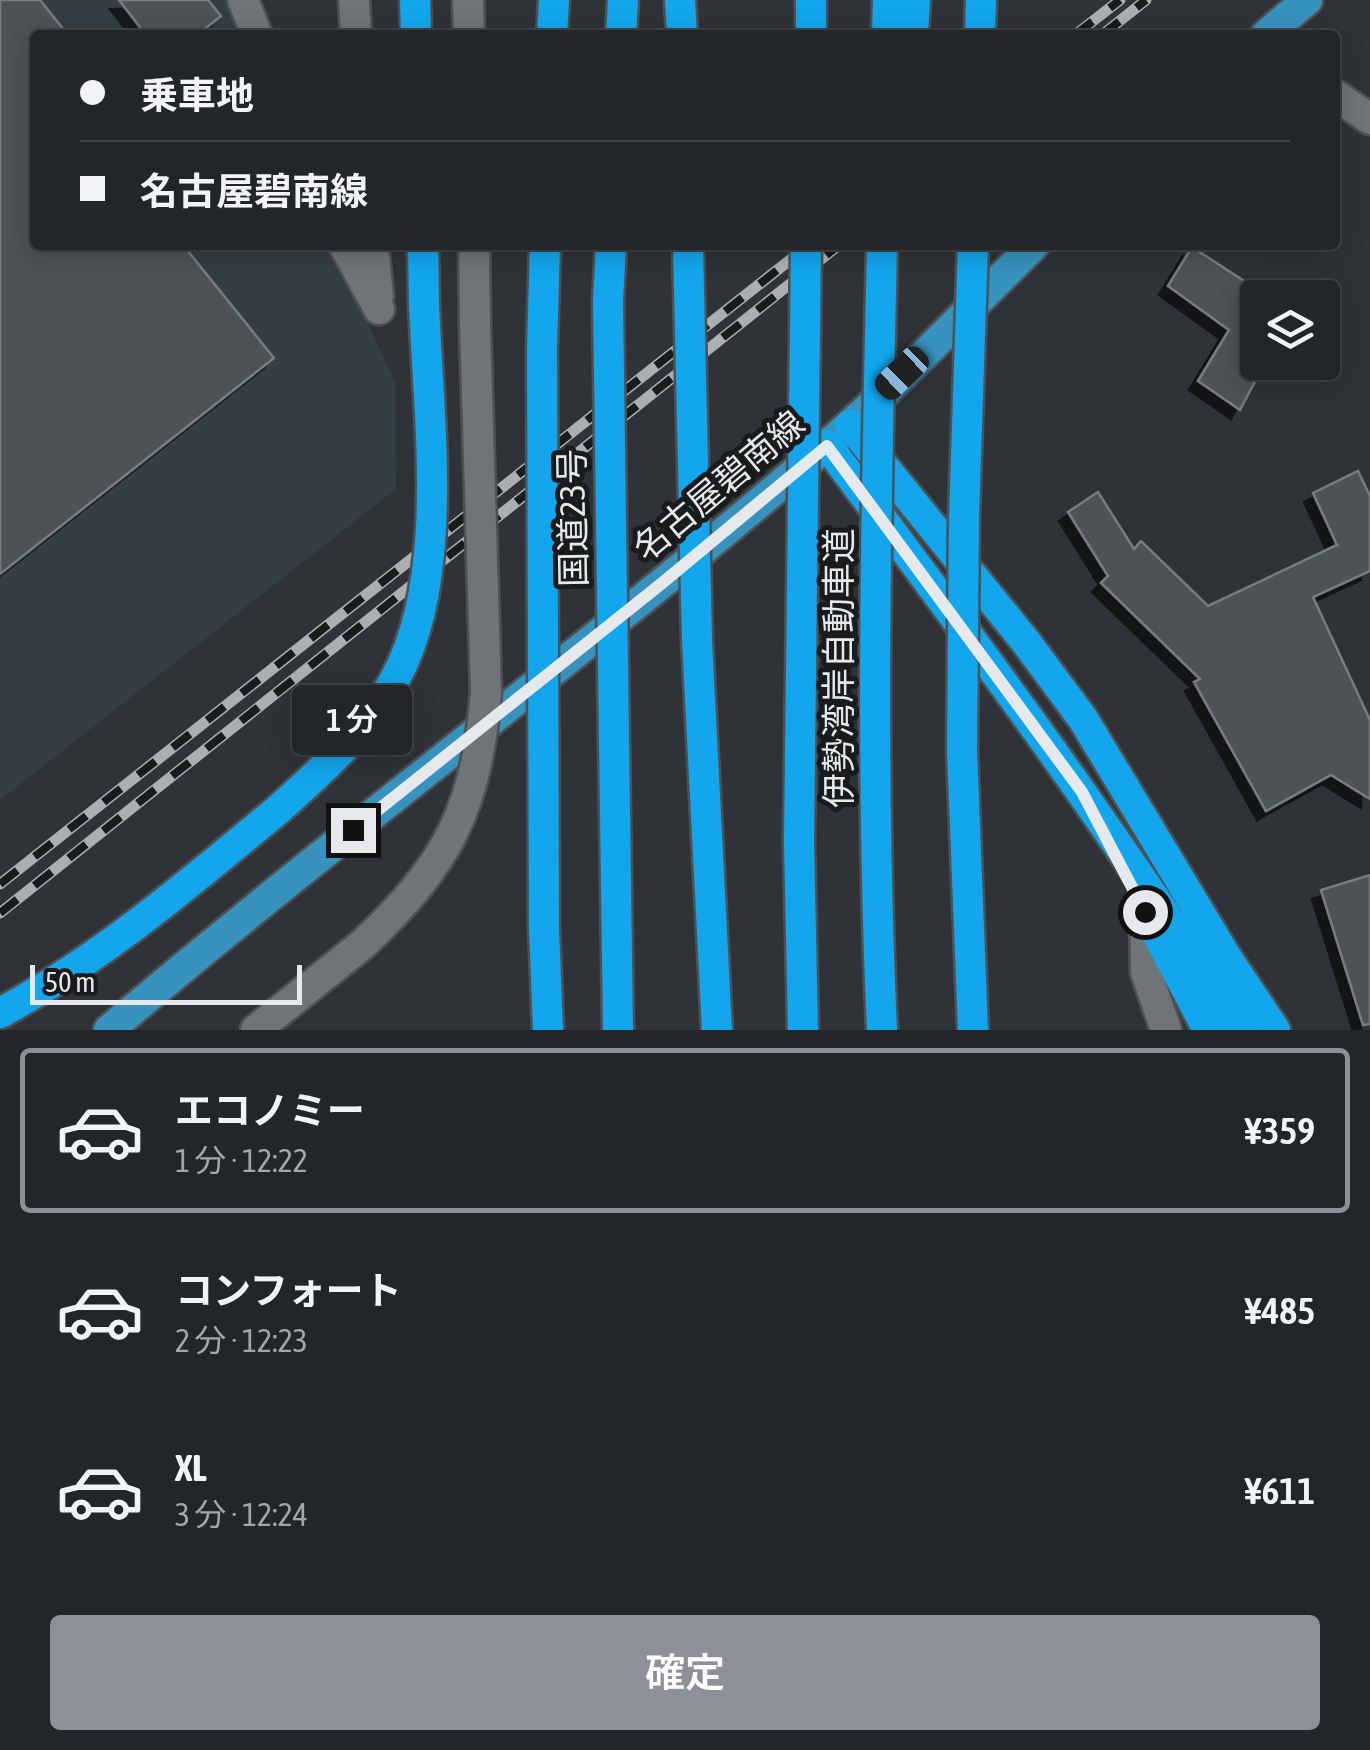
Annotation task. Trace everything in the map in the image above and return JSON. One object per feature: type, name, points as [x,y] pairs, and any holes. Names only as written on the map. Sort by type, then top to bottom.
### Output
[{"type":"highway","points":[[415,0],[416,30]]},
{"type":"highway","points":[[552,30],[554,0]]},
{"type":"highway","points":[[621,30],[623,0]]},
{"type":"highway","points":[[680,0],[682,30]]},
{"type":"highway","points":[[887,30],[888,0]]},
{"type":"highway","points":[[913,30],[914,0]]},
{"type":"highway","points":[[980,30],[981,0]]},
{"type":"highway","points":[[0,1013],[82,966],[126,934],[278,810],[330,763],[371,717],[396,677],[418,622],[430,561],[423,250]]},
{"type":"highway","name":"国道23号","points":[[545,250],[544,928],[548,1030]]},
{"type":"highway","name":"国道23号","points":[[611,250],[608,301],[618,1030]]},
{"type":"highway","points":[[688,250],[698,640],[717,1030]]},
{"type":"highway","name":"伊勢湾岸自動車道","points":[[803,1030],[798,842],[806,250]]},
{"type":"highway","name":"伊勢湾岸自動車道","points":[[882,250],[876,800],[882,1030]]},
{"type":"highway","points":[[876,548],[900,250]]},
{"type":"highway","points":[[972,1030],[962,750],[964,517],[973,250]]},
{"type":"highway","points":[[850,425],[1026,642],[1083,719],[1276,1030]]},
{"type":"highway","points":[[827,446],[1082,792],[1161,904],[1241,1030]]},
{"type":"highway","points":[[1082,792],[1208,1030]]},
{"type":"main road","points":[[1272,30],[1306,0]]},
{"type":"main road","name":"名古屋碧南線","points":[[109,1030],[230,927],[661,584],[827,446],[1029,250]]},
{"type":"street","points":[[243,0],[254,30]]},
{"type":"street","points":[[354,0],[356,30]]},
{"type":"street","points":[[468,0],[469,30]]},
{"type":"street","points":[[1340,99],[1370,120]]},
{"type":"street","points":[[347,250],[379,309],[373,250]]},
{"type":"street","points":[[256,1030],[364,944],[397,912],[446,848],[474,777],[486,692],[474,250]]},
{"type":"street","points":[[1145,912],[1146,972],[1166,1030]]},
{"type":"shaded area","points":[[0,0],[229,0],[240,30],[30,30],[30,250],[334,250],[395,382],[396,489],[0,800]]},
{"type":"building","points":[[0,0],[40,0],[64,30],[30,30],[30,250],[187,250],[274,358],[0,574]]},
{"type":"building","points":[[119,0],[208,0],[221,16],[203,30],[142,30]]},
{"type":"building","points":[[1190,250],[1197,250],[1243,280],[1240,380],[1256,380],[1240,410],[1198,381],[1229,330],[1168,286]]},
{"type":"building","points":[[1358,471],[1370,496],[1370,571],[1313,597],[1370,720],[1370,799],[1331,775],[1266,811],[1194,682],[1200,679],[1101,583],[1108,576],[1068,512],[1098,492],[1134,549],[1141,541],[1208,606],[1337,545],[1313,493]]},
{"type":"building","points":[[1370,875],[1370,1024],[1363,1025],[1321,890]]},
{"type":"railway","points":[[1081,30],[1120,0]]},
{"type":"railway","points":[[1108,30],[1146,0]]},
{"type":"railway","points":[[0,884],[803,250]]},
{"type":"railway","points":[[0,913],[833,250]]},
{"type":"route","points":[[353,830],[827,446],[1082,792],[1145,912]]}]
